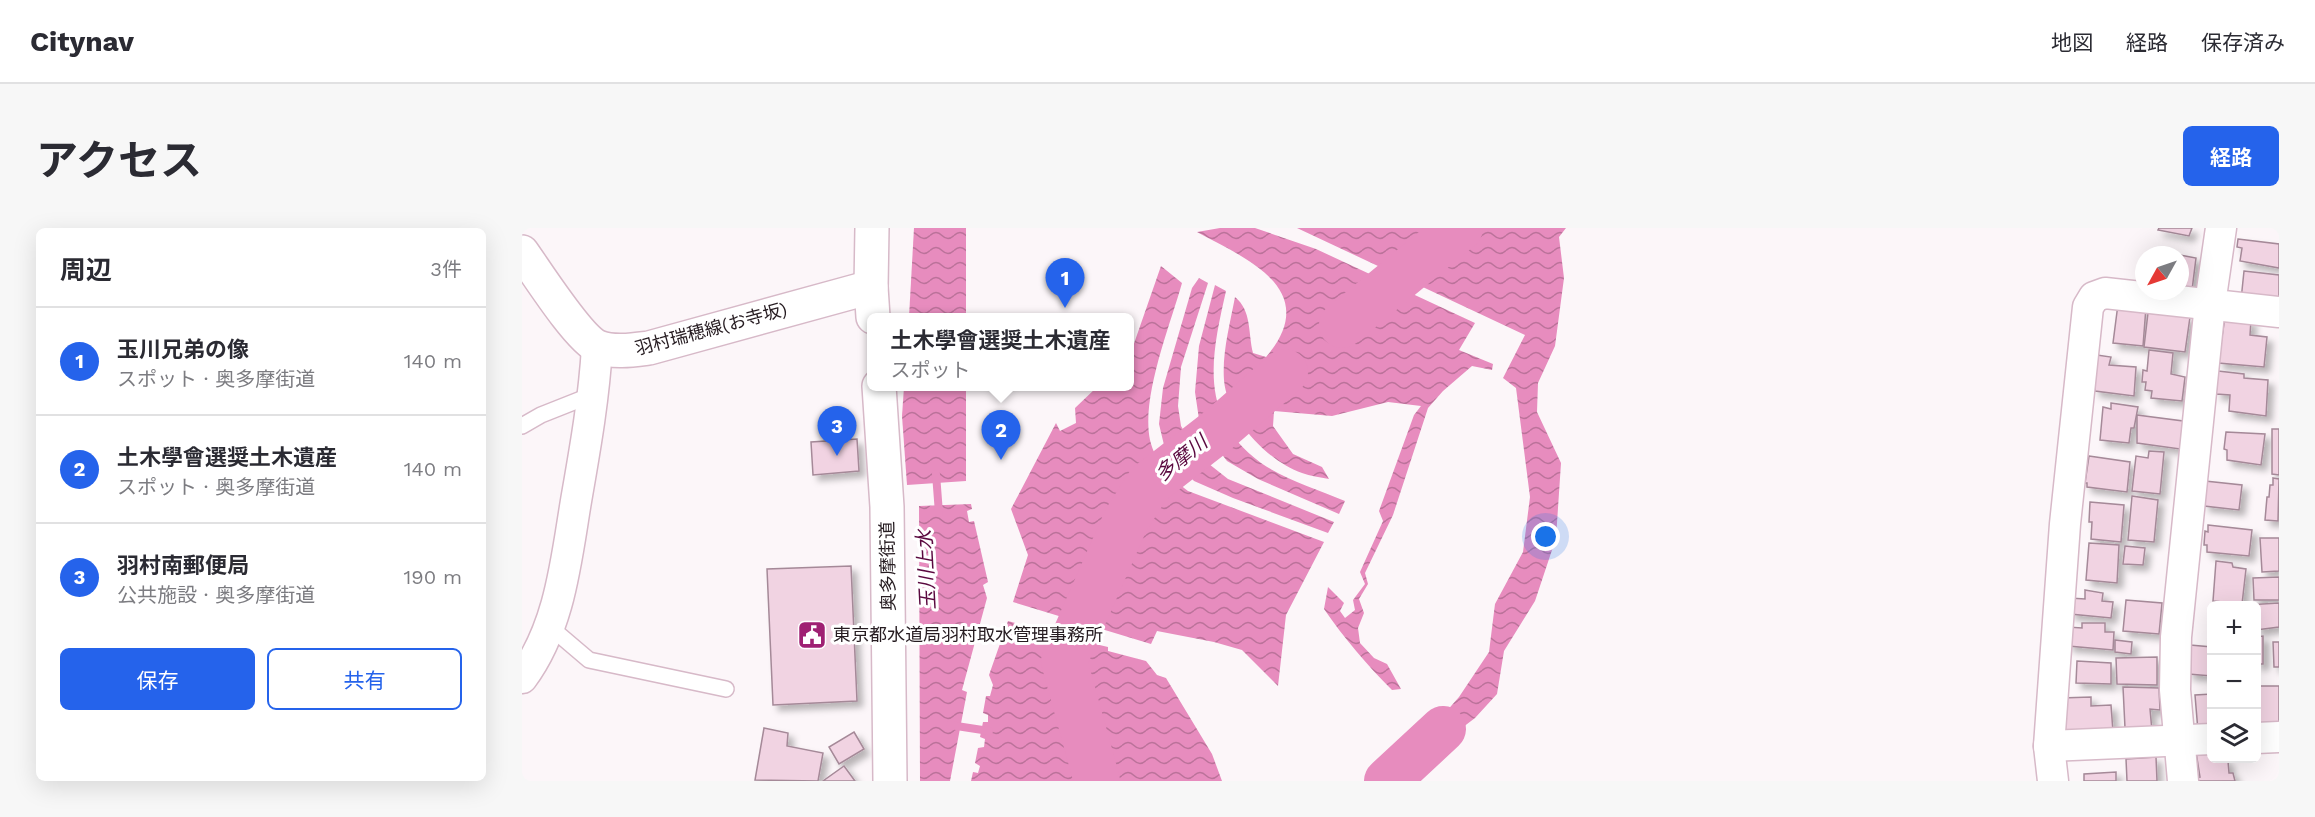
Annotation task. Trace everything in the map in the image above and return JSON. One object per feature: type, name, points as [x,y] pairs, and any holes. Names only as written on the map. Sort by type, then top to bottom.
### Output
[{"type":"main road","points":[[872,228],[872,302]]},
{"type":"main road","points":[[522,252],[580,332],[597,347]]},
{"type":"main road","name":"羽村瑞穂線(お寺坂)","points":[[597,347],[627,351],[649,348],[872,302]]},
{"type":"main road","name":"奥多摩街道","points":[[879,391],[887,507],[890,781]]},
{"type":"street","points":[[2183,781],[2175,690],[2176,637],[2210,304],[2221,228]]},
{"type":"street","points":[[2054,781],[2049,746],[2065,524],[2088,307],[2094,297],[2105,292],[2279,312]]},
{"type":"street","points":[[522,678],[532,664],[561,591],[594,394],[597,347]]},
{"type":"street","points":[[2261,738],[2279,737]]},
{"type":"street","points":[[2049,746],[2207,739]]},
{"type":"lane","points":[[522,426],[541,415],[594,394]]},
{"type":"lane","points":[[549,626],[589,660],[726,688]]},
{"type":"water","points":[[914,228],[966,228],[966,313],[909,313]]},
{"type":"water","points":[[1220,228],[1255,228],[1316,249],[1475,323],[1459,350],[1493,364],[1492,370],[1472,366],[1443,391],[1428,408],[1393,515],[1365,573],[1368,584],[1359,599],[1364,613],[1358,628],[1360,643],[1374,658],[1387,664],[1401,689],[1392,690],[1383,681],[1324,609],[1328,587],[1344,603],[1340,611],[1345,618],[1355,610],[1353,600],[1365,584],[1360,572],[1383,521],[1379,511],[1414,415],[1421,406],[1388,402],[1332,416],[1274,411],[1273,426],[1293,454],[1322,467],[1329,479],[1305,474],[1275,459],[1251,436],[1233,409],[1224,380],[1224,359],[1235,297],[1247,316],[1253,353],[1266,357],[1281,334],[1286,313],[1282,295],[1272,280],[1256,266],[1197,232]]},
{"type":"water","points":[[1297,228],[1566,228],[1559,237],[1564,278],[1555,346],[1538,383],[1537,412],[1561,463],[1556,538],[1535,601],[1504,651],[1497,694],[1475,718],[1450,737],[1437,722],[1459,697],[1489,652],[1495,604],[1523,552],[1530,497],[1516,388],[1503,378],[1525,335]]},
{"type":"water","points":[[1161,266],[1182,283],[1158,362],[1150,403],[1148,423],[1150,440],[1160,462],[1170,475],[1188,491],[1324,542],[1286,615],[1278,686],[1242,650],[1157,631],[1151,644],[1013,602],[1028,555],[1011,509],[1056,423],[1060,431],[1076,423],[1075,408],[1093,391],[1134,391],[1134,344]]},
{"type":"water","points":[[1199,278],[1208,283],[1181,367],[1178,406],[1181,426],[1192,445],[1209,464],[1228,479],[1334,522],[1328,533],[1194,481],[1174,460],[1164,445],[1159,424],[1163,388],[1192,288]]},
{"type":"water","points":[[1215,285],[1226,291],[1216,339],[1214,384],[1218,406],[1227,426],[1241,445],[1270,469],[1345,501],[1339,514],[1258,479],[1227,461],[1200,426],[1195,392],[1199,346]]},
{"type":"water","points":[[904,391],[966,391],[966,481],[907,485],[902,416]]},
{"type":"water","points":[[971,504],[972,509],[967,511],[969,522],[974,521],[988,582],[983,585],[987,598],[962,690],[967,692],[950,781],[920,781],[919,506]]},
{"type":"water","points":[[1008,621],[1042,630],[1043,628],[1090,646],[1091,643],[1108,647],[1108,651],[1146,661],[1157,675],[1166,678],[1212,754],[1222,781],[971,781],[973,772],[978,773],[980,766],[975,763],[978,748],[984,747],[985,739],[980,737],[983,722],[988,722],[988,715],[983,713],[986,696],[990,696],[993,685],[989,675]]},
{"type":"building","points":[[2159,228],[2192,228],[2189,236],[2158,230]]},
{"type":"building","points":[[2238,239],[2279,244],[2279,268],[2240,261],[2242,248],[2237,247]]},
{"type":"building","points":[[2189,257],[2196,258],[2192,290],[2189,290]]},
{"type":"building","points":[[2244,271],[2279,275],[2279,304],[2241,300]]},
{"type":"building","points":[[2118,304],[2146,307],[2143,346],[2113,343]]},
{"type":"building","points":[[2148,313],[2190,317],[2185,352],[2144,347]]},
{"type":"building","points":[[2225,317],[2251,320],[2250,335],[2267,337],[2264,367],[2218,363]]},
{"type":"building","points":[[2149,350],[2173,353],[2171,374],[2185,377],[2182,401],[2151,398],[2152,391],[2145,390],[2146,382],[2142,382],[2143,370],[2147,371]]},
{"type":"building","points":[[2090,354],[2111,357],[2109,365],[2136,367],[2134,396],[2095,391]]},
{"type":"building","points":[[2218,371],[2244,374],[2244,378],[2268,380],[2266,416],[2229,411],[2230,395],[2216,394]]},
{"type":"building","points":[[2111,403],[2138,407],[2129,443],[2100,440],[2103,407],[2111,409]]},
{"type":"building","points":[[2137,415],[2183,421],[2180,449],[2137,443]]},
{"type":"building","points":[[2272,429],[2279,429],[2279,475],[2272,474]]},
{"type":"building","points":[[2226,432],[2265,434],[2261,465],[2227,460],[2227,450],[2224,449]]},
{"type":"building","points":[[857,439],[859,471],[813,475],[811,442]]},
{"type":"building","points":[[2149,451],[2164,452],[2160,494],[2132,491],[2136,456],[2148,458]]},
{"type":"building","points":[[2089,456],[2130,462],[2127,492],[2087,487],[2085,483]]},
{"type":"building","points":[[2273,478],[2279,479],[2278,521],[2265,520],[2267,497],[2269,497],[2270,485],[2273,485]]},
{"type":"building","points":[[2205,481],[2242,485],[2239,510],[2204,506]]},
{"type":"building","points":[[2132,496],[2158,500],[2154,542],[2128,540]]},
{"type":"building","points":[[2090,502],[2124,505],[2121,542],[2091,539]]},
{"type":"building","points":[[2208,525],[2252,530],[2249,556],[2207,552],[2207,545],[2204,545]]},
{"type":"building","points":[[2260,538],[2279,538],[2279,571],[2262,572]]},
{"type":"building","points":[[2089,543],[2119,545],[2117,583],[2086,580]]},
{"type":"building","points":[[2125,546],[2145,548],[2143,565],[2123,564]]},
{"type":"building","points":[[2216,561],[2232,563],[2233,567],[2246,569],[2242,601],[2213,601]]},
{"type":"building","name":"東京都水道局羽村取水管理事務所","points":[[851,566],[857,701],[773,705],[767,569]]},
{"type":"building","points":[[2279,577],[2279,600],[2254,600],[2253,578]]},
{"type":"building","points":[[2085,590],[2103,593],[2102,601],[2113,602],[2111,618],[2070,614],[2070,598],[2085,599]]},
{"type":"building","points":[[2126,600],[2162,603],[2159,634],[2123,631]]},
{"type":"building","points":[[2279,603],[2279,627],[2261,629],[2261,604]]},
{"type":"building","points":[[2082,623],[2105,623],[2105,632],[2114,632],[2113,650],[2068,646],[2068,627],[2082,628]]},
{"type":"building","points":[[2261,636],[2263,636],[2263,664],[2261,664]]},
{"type":"building","points":[[2115,640],[2132,642],[2131,654],[2115,652]]},
{"type":"building","points":[[2273,642],[2279,642],[2279,667],[2274,667]]},
{"type":"building","points":[[2190,645],[2207,647],[2207,676],[2188,674]]},
{"type":"building","points":[[2157,657],[2157,685],[2117,684],[2116,658]]},
{"type":"building","points":[[2077,661],[2111,663],[2111,684],[2076,683]]},
{"type":"building","points":[[2261,686],[2279,686],[2279,725],[2261,726]]},
{"type":"building","points":[[2123,687],[2159,688],[2160,710],[2150,709],[2152,731],[2125,728]]},
{"type":"building","points":[[2207,694],[2207,731],[2198,731],[2195,695]]},
{"type":"building","points":[[2091,697],[2091,706],[2111,705],[2113,732],[2064,734],[2061,698]]},
{"type":"building","points":[[764,728],[788,733],[787,746],[823,753],[818,781],[755,780]]},
{"type":"building","points":[[854,732],[864,749],[839,764],[829,747]]},
{"type":"building","points":[[2207,750],[2207,763],[2228,763],[2229,773],[2233,773],[2235,781],[2194,781],[2193,778],[2200,777],[2196,752]]},
{"type":"building","points":[[2156,757],[2157,781],[2127,781],[2126,759]]},
{"type":"building","points":[[844,766],[855,781],[823,781]]},
{"type":"building","points":[[2116,772],[2116,781],[2084,781],[2084,774]]},
{"type":"waterway","name":"多摩川","points":[[1342,325],[1460,228]]},
{"type":"waterway","name":"多摩川","points":[[1097,781],[1064,661],[1126,520],[1149,484],[1216,432],[1285,372]]},
{"type":"waterway","name":"玉川上水","points":[[936,474],[939,513]]},
{"type":"waterway","name":"玉川上水","points":[[950,725],[989,731]]},
{"type":"waterway","points":[[1387,781],[1443,729]]},
{"type":"place","name":"玉川兄弟の像","points":[[1065,308]]},
{"type":"place","name":"羽村南郵便局","points":[[837,456]]},
{"type":"place","name":"土木學會選奨土木遺産","points":[[1001,460]]},
{"type":"place","name":"東京都水道局羽村取水管理事務所","points":[[812,635]]}]
